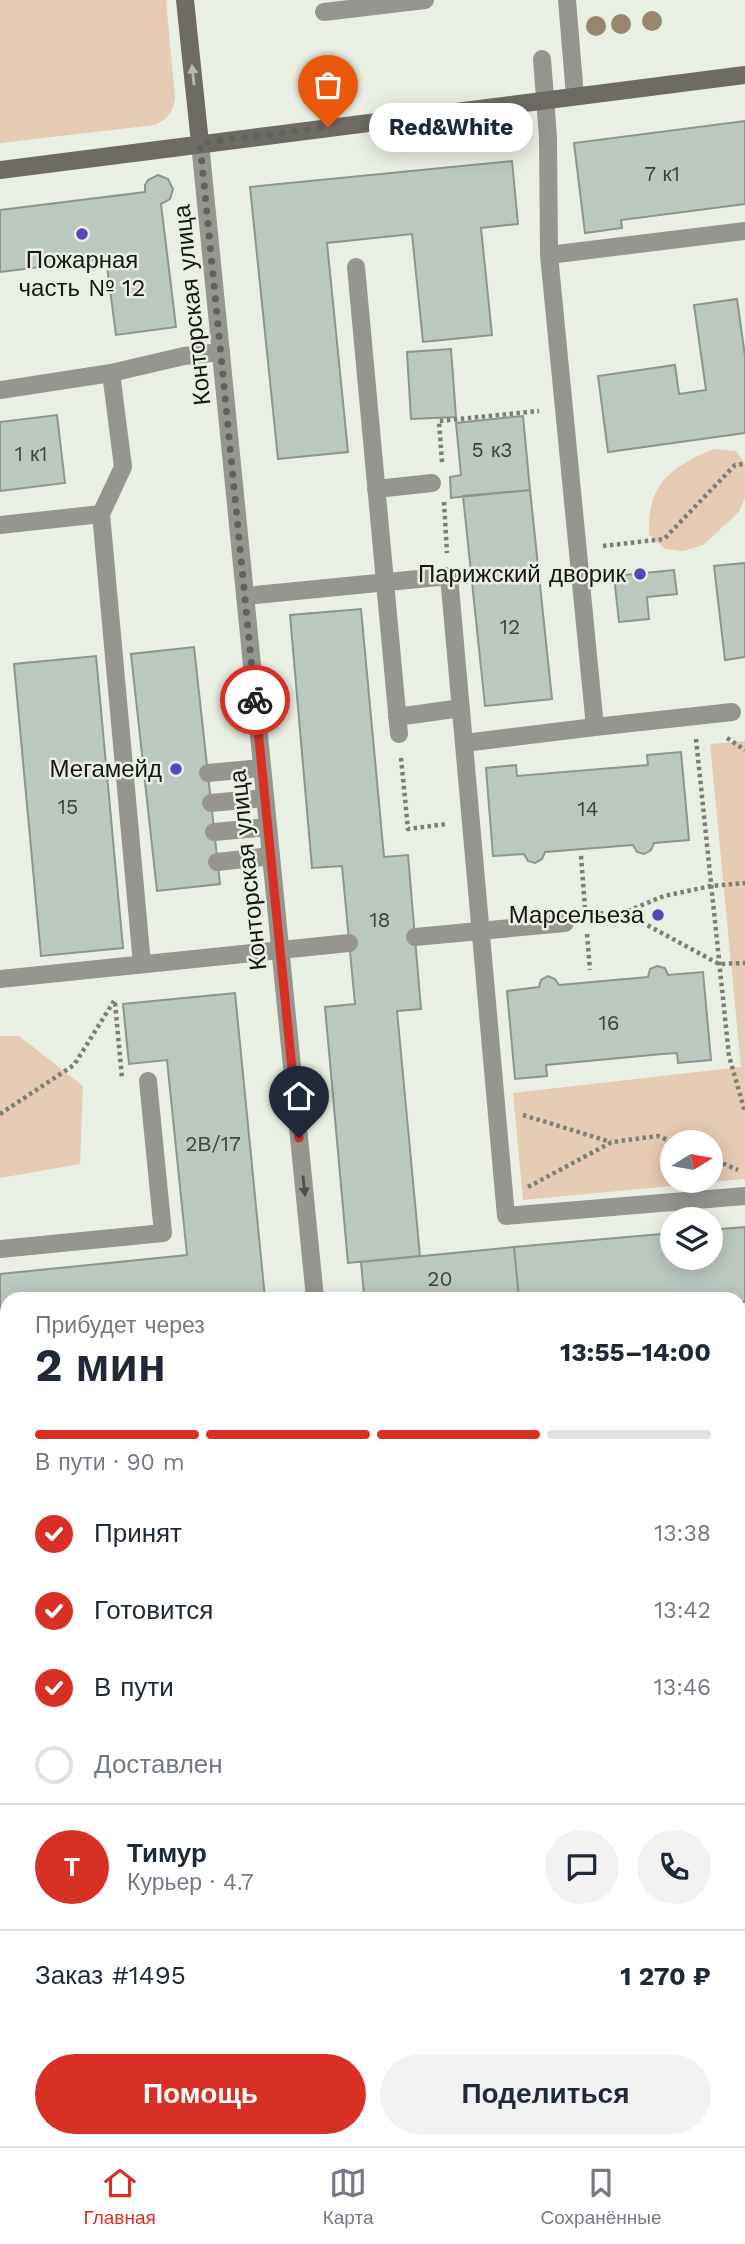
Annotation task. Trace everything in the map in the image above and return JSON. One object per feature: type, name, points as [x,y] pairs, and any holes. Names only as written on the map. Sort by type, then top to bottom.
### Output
[{"type":"street","points":[[185,0],[200,143]]},
{"type":"street","points":[[324,12],[425,0]]},
{"type":"street","points":[[567,0],[575,96]]},
{"type":"street","points":[[542,59],[548,137],[549,255],[595,727]]},
{"type":"street","points":[[0,170],[745,75]]},
{"type":"street","name":"Конторская улица","points":[[200,143],[314,1292]]},
{"type":"street","points":[[549,255],[745,231]]},
{"type":"street","points":[[356,267],[398,725],[461,708]]},
{"type":"street","points":[[0,390],[111,373],[184,356],[221,352]]},
{"type":"street","points":[[111,373],[123,467],[101,514],[142,964]]},
{"type":"street","points":[[376,489],[440,484]]},
{"type":"street","points":[[0,526],[101,514]]},
{"type":"street","points":[[245,596],[449,576],[506,1216],[745,1196]]},
{"type":"street","points":[[464,743],[732,712]]},
{"type":"street","points":[[208,773],[262,768]]},
{"type":"street","points":[[211,803],[265,798]]},
{"type":"street","points":[[214,832],[268,827]]},
{"type":"street","points":[[217,862],[271,856]]},
{"type":"street","points":[[415,937],[565,923]]},
{"type":"street","points":[[0,979],[349,943]]},
{"type":"street","points":[[0,1249],[163,1233],[148,1081]]},
{"type":"path","points":[[449,576],[440,484],[439,421],[564,408]]},
{"type":"path","points":[[578,549],[664,539],[735,465],[745,464]]},
{"type":"path","points":[[694,717],[729,1056],[745,1112]]},
{"type":"path","points":[[398,725],[408,829],[471,821]]},
{"type":"path","points":[[582,856],[590,970]]},
{"type":"path","points":[[565,923],[574,915],[622,912],[664,895],[745,883]]},
{"type":"path","points":[[622,912],[719,964],[745,963]]},
{"type":"path","points":[[112,967],[122,1083],[148,1081]]},
{"type":"path","points":[[0,1114],[74,1065],[114,1002]]},
{"type":"path","points":[[495,1095],[519,1114],[612,1142]]},
{"type":"path","points":[[506,1216],[525,1188],[612,1142],[660,1137]]},
{"type":"path","points":[[723,1164],[745,1174]]},
{"type":"shaded area","points":[[0,0],[166,0],[175,98],[173,108],[155,125],[0,143]]},
{"type":"shaded area","points":[[714,449],[736,451],[744,462],[745,497],[739,512],[703,545],[683,551],[665,549],[649,535],[649,517],[657,490],[664,480],[685,463]]},
{"type":"shaded area","points":[[745,741],[745,1179],[723,1181],[723,1130],[660,1130],[660,1187],[523,1200],[513,1093],[741,1067],[710,744]]},
{"type":"shaded area","points":[[0,1036],[19,1036],[83,1086],[80,1164],[0,1178]]},
{"type":"building","points":[[745,121],[745,204],[621,220],[622,228],[585,233],[574,143]]},
{"type":"building","points":[[512,161],[518,224],[481,228],[492,335],[423,342],[412,234],[327,243],[348,452],[278,459],[250,187]]},
{"type":"building","name":"Пожарная часть № 12","points":[[158,175],[168,179],[173,189],[170,199],[161,204],[176,327],[116,335],[106,259],[0,272],[0,210],[145,192],[148,180]]},
{"type":"building","points":[[737,299],[745,356],[745,433],[608,452],[598,376],[675,365],[679,394],[706,390],[694,305]]},
{"type":"building","points":[[451,349],[456,417],[411,419],[407,352]]},
{"type":"building","points":[[57,415],[65,483],[0,491],[0,422]]},
{"type":"building","points":[[523,416],[530,490],[451,498],[450,477],[461,475],[456,423]]},
{"type":"building","points":[[530,490],[552,699],[485,706],[463,496]]},
{"type":"building","points":[[745,563],[745,657],[725,660],[714,566]]},
{"type":"building","points":[[674,570],[677,594],[647,597],[649,619],[619,622],[614,576]]},
{"type":"building","points":[[361,609],[384,857],[408,855],[421,1009],[397,1011],[420,1256],[348,1263],[325,1007],[355,1004],[342,866],[312,868],[290,615]]},
{"type":"building","name":"Мегамейд","points":[[194,647],[220,884],[157,891],[131,654]]},
{"type":"building","points":[[96,656],[123,948],[41,956],[14,664]]},
{"type":"building","points":[[681,752],[689,840],[654,843],[651,850],[644,854],[637,852],[633,845],[545,852],[542,859],[535,863],[528,861],[524,854],[493,856],[486,768],[516,765],[517,776],[648,765],[647,755]]},
{"type":"building","points":[[657,966],[665,968],[668,975],[703,972],[711,1060],[678,1063],[677,1053],[546,1065],[547,1076],[515,1079],[507,991],[539,987],[541,980],[548,976],[555,979],[559,985],[648,977],[650,969]]},
{"type":"building","points":[[235,993],[264,1292],[0,1292],[0,1274],[187,1255],[167,1060],[129,1064],[123,1004]]},
{"type":"building","points":[[745,1227],[745,1292],[518,1292],[514,1247],[660,1234],[660,1270],[723,1270],[723,1229]]},
{"type":"building","points":[[514,1247],[518,1292],[364,1292],[361,1262]]},
{"type":"way so far","points":[[255,700],[200,143],[328,127]]},
{"type":"place","name":"Red&White","points":[[328,127]]},
{"type":"place","name":"Пожарная часть № 12","points":[[82,234]]},
{"type":"place","name":"Парижский дворик","points":[[640,574]]},
{"type":"place","name":"Мегамейд","points":[[176,769]]},
{"type":"place","name":"Марсельеза","points":[[658,915]]},
{"type":"route","points":[[255,700],[299,1138]]}]
